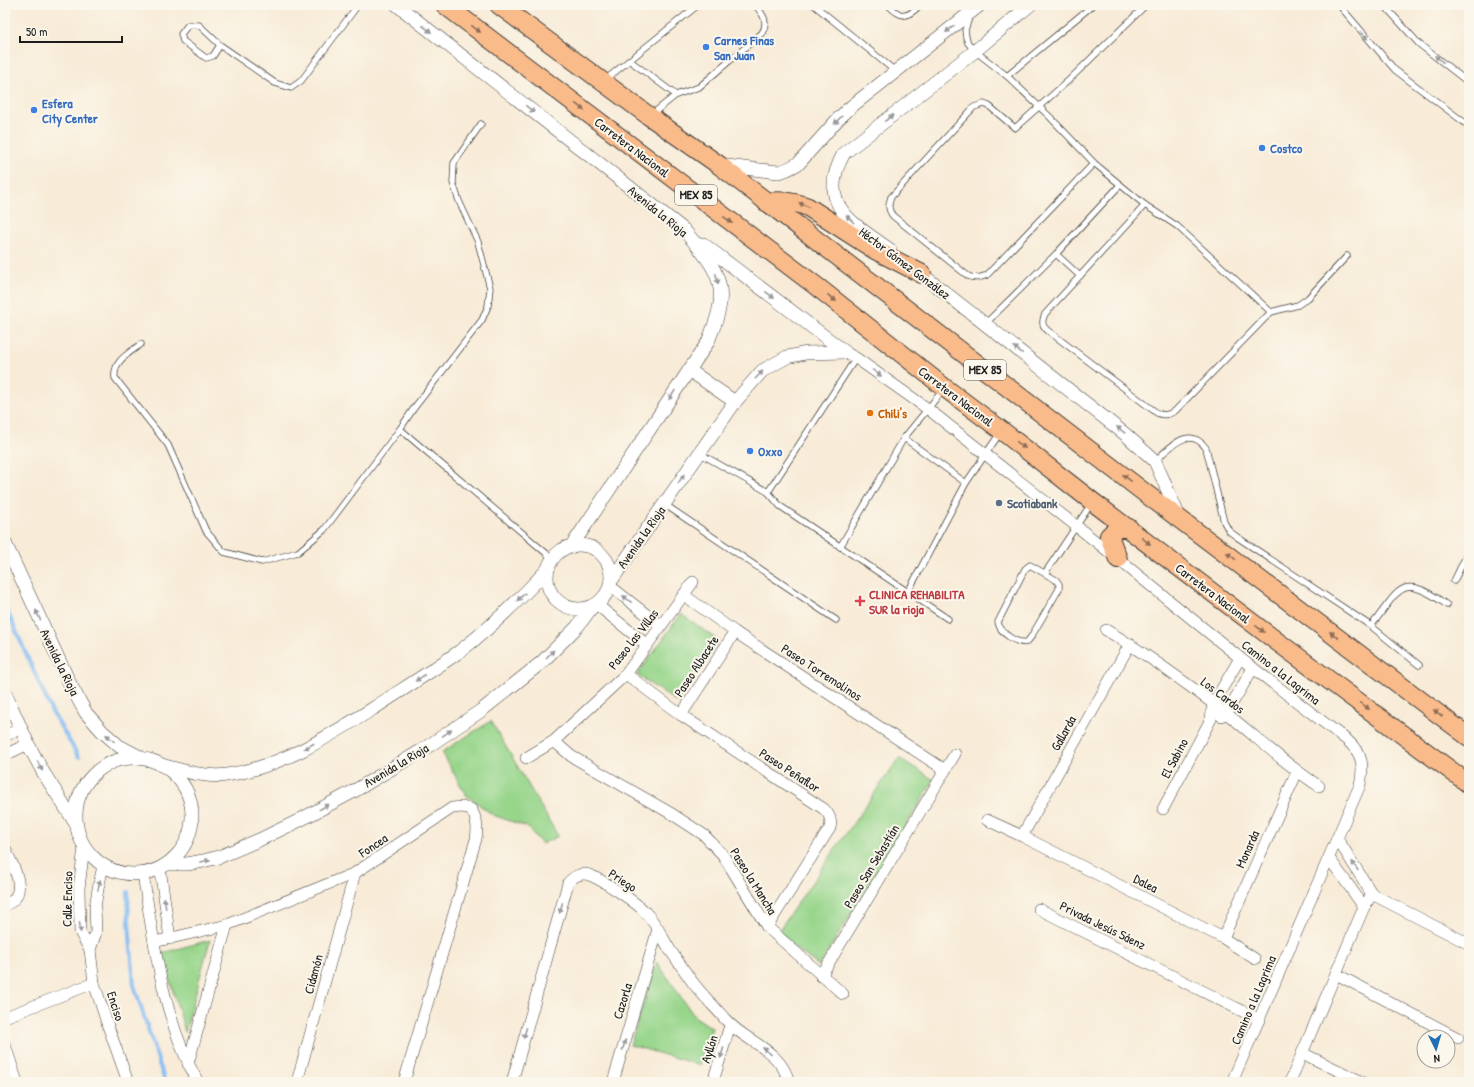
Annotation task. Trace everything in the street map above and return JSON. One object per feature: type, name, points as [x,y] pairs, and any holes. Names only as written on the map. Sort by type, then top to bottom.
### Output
[{"type":"highway","name":"Carretera Nacional","points":[[445,5],[820,289],[1093,502],[1469,784]]},
{"type":"highway","name":"MEX 85","points":[[500,5],[649,116],[719,165],[1180,519],[1469,737]]},
{"type":"highway","points":[[766,202],[787,200],[798,202],[875,250],[922,274]]},
{"type":"highway","points":[[1118,559],[1109,536],[1117,528],[1129,528]]},
{"type":"street","name":"Avenida la Rioja","points":[[397,5],[683,229],[710,261],[718,276],[721,297],[719,310],[708,342],[570,547]]},
{"type":"street","name":"Héctor Gómez González","points":[[1030,5],[976,51],[844,153],[837,166],[834,178],[834,190],[837,202],[842,211],[852,222],[922,274],[1125,434],[1155,461],[1180,519]]},
{"type":"street","points":[[719,165],[778,172],[791,168],[806,155],[838,119],[976,9]]},
{"type":"street","points":[[683,229],[850,355]]},
{"type":"street","name":"Avenida la Rioja","points":[[611,583],[734,402],[762,372],[787,357],[806,353],[850,355]]},
{"type":"street","name":"Camino a la Lagrima","points":[[850,355],[928,409],[1118,559],[1240,658],[1348,741],[1356,748],[1360,755],[1362,774],[1360,785],[1232,1082]]},
{"type":"street","points":[[689,370],[734,402]]},
{"type":"street","name":"Avenida la Rioja","points":[[5,543],[71,686],[86,713],[102,731],[119,746],[143,758]]},
{"type":"street","points":[[161,765],[175,775],[185,788],[191,804],[192,821],[188,838],[179,853],[163,866],[143,874],[116,872],[103,866],[92,858],[84,847],[78,836],[76,824],[76,806],[82,789],[92,774],[107,764],[125,758],[143,758],[161,765],[197,774],[225,775],[257,769],[288,758],[339,730],[460,651],[501,617],[551,564],[561,551],[570,547],[581,545],[600,553],[607,561],[610,570],[611,583],[607,593],[594,605],[582,609],[572,608],[562,604],[554,598],[549,589],[547,579],[551,564]]},
{"type":"street","name":"Paseo las Villas","points":[[526,758],[554,740],[626,674],[693,582]]},
{"type":"street","points":[[611,583],[661,626]]},
{"type":"street","name":"Paseo Torremolinos","points":[[684,595],[735,632],[945,770]]},
{"type":"street","name":"Avenida la Rioja","points":[[163,866],[203,862],[259,840],[356,790],[424,749],[482,710],[542,662],[577,627],[594,605]]},
{"type":"street","points":[[594,605],[647,645]]},
{"type":"street","name":"Los Cardos","points":[[1106,630],[1130,644],[1213,704],[1297,772],[1319,786]]},
{"type":"street","name":"Paseo Albacete","points":[[681,715],[735,632]]},
{"type":"street","name":"Gallarda","points":[[1022,836],[1130,644]]},
{"type":"street","name":"El Sabino","points":[[1163,809],[1211,719],[1213,704],[1240,658]]},
{"type":"street","points":[[1211,719],[1226,714],[1253,668]]},
{"type":"street","name":"Paseo Peñaflor","points":[[626,674],[681,715],[824,809],[829,815],[831,822],[830,828],[767,927]]},
{"type":"street","points":[[5,693],[28,744],[43,772],[76,824]]},
{"type":"street","points":[[5,736],[21,728]]},
{"type":"street","name":"Paseo la Mancha","points":[[554,740],[571,756],[672,814],[704,835],[723,855],[767,927],[843,994]]},
{"type":"street","points":[[5,755],[28,744]]},
{"type":"street","name":"Paseo San Sebastián","points":[[821,976],[955,754]]},
{"type":"street","name":"Monarda","points":[[1223,938],[1297,772]]},
{"type":"street","name":"Foncea","points":[[154,942],[227,925],[355,873],[452,808],[462,806],[471,809],[476,817],[478,827],[476,839],[404,1082]]},
{"type":"street","name":"Dalea","points":[[987,820],[1022,836],[1223,938],[1255,959]]},
{"type":"street","points":[[1337,838],[1372,894],[1469,944]]},
{"type":"street","name":"Calle Enciso","points":[[84,847],[78,908],[80,932],[90,950],[94,983]]},
{"type":"street","points":[[5,849],[18,876],[19,884],[17,894],[13,900],[5,905]]},
{"type":"street","points":[[1328,858],[1364,907]]},
{"type":"street","name":"Calle Enciso","points":[[90,950],[96,932],[95,907],[103,866]]},
{"type":"street","points":[[163,866],[170,939]]},
{"type":"street","name":"Cidamón","points":[[297,1082],[355,873]]},
{"type":"street","points":[[143,874],[154,942],[165,994],[175,1030],[188,1064],[198,1082]]},
{"type":"street","name":"Priego","points":[[512,1082],[568,883],[572,878],[578,875],[588,875],[616,890],[645,911],[692,982],[730,1025],[769,1051],[780,1063],[789,1082]]},
{"type":"street","points":[[1290,1082],[1364,907],[1372,894]]},
{"type":"street","name":"Privada Jesús Sáenz","points":[[1039,909],[1260,1020]]},
{"type":"street","points":[[188,1064],[227,925]]},
{"type":"street","name":"Cazorla","points":[[613,1082],[658,929]]},
{"type":"street","points":[[1336,974],[1458,1038]]},
{"type":"street","name":"Enciso","points":[[5,1017],[94,983],[128,1082]]},
{"type":"street","name":"Ayllón","points":[[713,1082],[730,1025]]},
{"type":"street","points":[[5,1045],[17,1082]]},
{"type":"street","points":[[1302,1053],[1362,1082]]},
{"type":"lane","points":[[220,45],[213,56],[206,58],[183,41],[181,34],[188,25],[199,25],[220,45],[275,83],[291,88],[301,81],[358,5]]},
{"type":"lane","points":[[603,82],[698,5]]},
{"type":"lane","points":[[649,116],[676,95],[699,87],[762,34],[765,19],[755,5]]},
{"type":"lane","points":[[814,5],[896,72]]},
{"type":"lane","points":[[888,5],[897,14],[902,16],[913,12],[920,5]]},
{"type":"lane","points":[[1007,76],[1093,5]]},
{"type":"lane","points":[[1094,163],[987,275],[981,278],[974,279],[968,276],[894,216],[890,211],[889,204],[891,197],[974,107],[984,104],[989,106],[1015,128],[1069,80],[1146,5]]},
{"type":"lane","points":[[1339,5],[1394,70],[1469,126]]},
{"type":"lane","points":[[1384,5],[1419,44],[1469,84]]},
{"type":"lane","points":[[976,9],[965,30],[968,43],[1007,76],[1039,106],[1094,163],[1145,205],[1177,226],[1271,312]]},
{"type":"lane","points":[[629,60],[676,95]]},
{"type":"lane","points":[[141,344],[117,363],[114,371],[115,378],[168,445],[206,531],[224,552],[262,562],[298,552],[324,530],[400,429],[414,408],[482,320],[488,306],[490,288],[478,242],[453,183],[454,163],[481,124]]},
{"type":"lane","points":[[985,324],[1056,254],[1120,185]]},
{"type":"lane","points":[[1145,205],[1045,314],[1042,320],[1043,326],[1140,401],[1157,413],[1163,415],[1175,411],[1271,312],[1298,305],[1308,298],[1347,256]]},
{"type":"lane","points":[[1056,254],[1080,276]]},
{"type":"lane","points":[[768,492],[850,355]]},
{"type":"lane","points":[[840,547],[904,438],[945,388]]},
{"type":"lane","points":[[400,429],[551,564]]},
{"type":"lane","points":[[908,592],[966,483],[986,455],[1001,430]]},
{"type":"lane","points":[[1155,461],[1186,437],[1194,438],[1201,442],[1206,448],[1224,522],[1229,530],[1237,537],[1371,626],[1419,665]]},
{"type":"lane","points":[[904,438],[966,483]]},
{"type":"lane","points":[[699,453],[768,492],[780,506],[948,618]]},
{"type":"lane","points":[[1045,573],[1075,526],[1093,502]]},
{"type":"lane","points":[[664,504],[836,620]]},
{"type":"lane","points":[[1454,581],[1469,550]]},
{"type":"lane","points":[[1030,565],[1045,573],[1059,584],[1059,589],[1031,637],[1027,642],[1021,643],[1003,633],[999,628],[998,622],[1025,569],[1030,565]]},
{"type":"lane","points":[[1371,626],[1398,591],[1406,587],[1416,587],[1430,592],[1447,605]]},
{"type":"green space","points":[[681,614],[719,641],[677,702],[637,675]]},
{"type":"green space","points":[[491,721],[558,836],[542,844],[527,827],[493,815],[466,795],[442,752]]},
{"type":"green space","points":[[899,758],[934,780],[819,966],[776,934]]},
{"type":"green space","points":[[210,940],[185,1032],[162,953]]},
{"type":"green space","points":[[657,962],[694,1016],[712,1028],[700,1065],[630,1045]]},
{"type":"waterway","points":[[5,606],[52,712],[79,757]]},
{"type":"waterway","points":[[128,892],[134,985],[165,1082]]},
{"type":"place","name":"Carnes Finas San Juan","points":[[706,47]]},
{"type":"place","name":"Esfera City Center","points":[[34,110]]},
{"type":"place","name":"Costco","points":[[1262,148]]},
{"type":"place","name":"Chili's","points":[[870,413]]},
{"type":"place","name":"Oxxo","points":[[750,451]]},
{"type":"place","name":"Scotiabank","points":[[999,503]]},
{"type":"place","name":"CLINICA REHABILITA SUR la rioja","points":[[860,601]]}]
